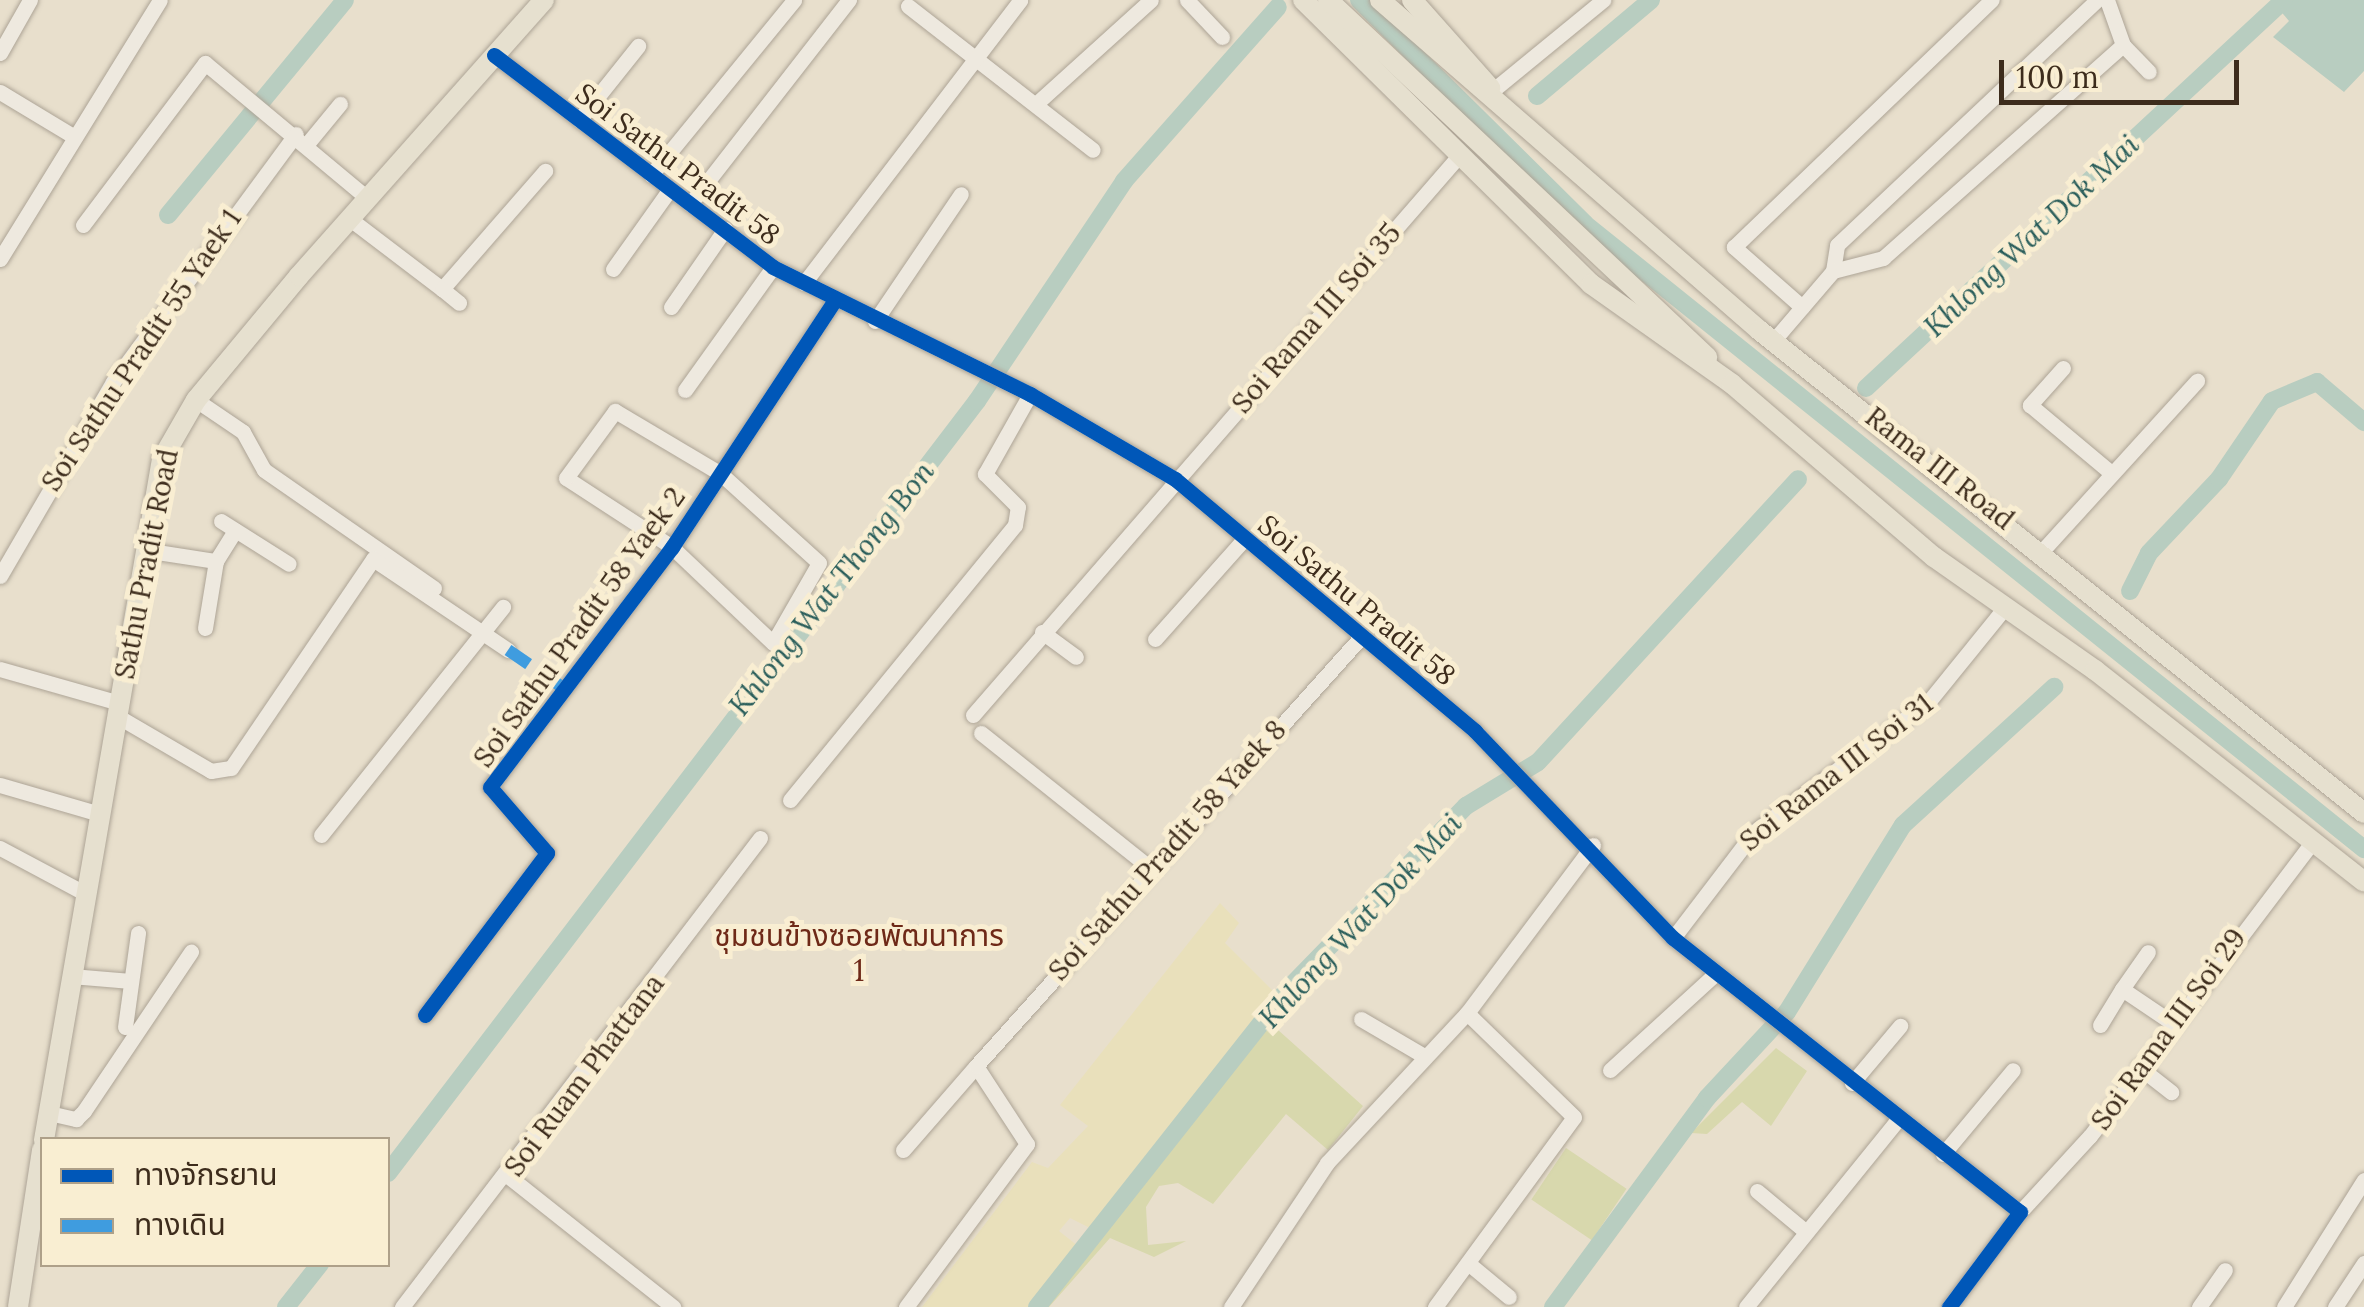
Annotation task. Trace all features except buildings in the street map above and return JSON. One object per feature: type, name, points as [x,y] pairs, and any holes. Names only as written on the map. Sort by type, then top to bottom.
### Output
[{"type":"main road","name":"Sathu Pradit Road","points":[[45,1137],[162,459],[196,400],[350,218],[544,0]]},
{"type":"main road","points":[[1303,0],[1457,158],[1591,284],[1732,384]]},
{"type":"main road","points":[[1328,0],[1732,384],[2003,610],[2096,670],[2362,882]]},
{"type":"main road","name":"Rama III Road","points":[[1380,0],[1774,340],[2043,550],[2364,814]]},
{"type":"main road","name":"Rama III Road","points":[[1412,0],[1518,121]]},
{"type":"main road","points":[[18,1307],[40,1163]]},
{"type":"street","points":[[0,53],[30,0]]},
{"type":"street","points":[[0,259],[160,0]]},
{"type":"street","points":[[651,175],[794,0]]},
{"type":"street","points":[[690,204],[848,0]]},
{"type":"street","points":[[804,283],[971,53],[1020,0]]},
{"type":"street","points":[[1038,102],[1151,0]]},
{"type":"street","points":[[1186,0],[1222,38]]},
{"type":"street","points":[[1492,91],[1603,0]]},
{"type":"street","points":[[1802,307],[1734,248],[1992,0]]},
{"type":"street","points":[[1774,340],[1833,270],[1837,245],[2097,0]]},
{"type":"street","points":[[2118,3],[2123,45],[2150,72]]},
{"type":"street","points":[[908,6],[1038,102],[1093,150]]},
{"type":"street","points":[[1833,270],[1883,258],[2123,45]]},
{"type":"street","points":[[579,120],[638,46]]},
{"type":"street","name":"Soi Sathu Pradit 58","points":[[494,55],[773,267],[875,321],[1030,394],[1175,478],[1529,781],[1593,845],[1673,938],[1786,1032],[2020,1212]]},
{"type":"street","points":[[84,224],[197,66],[211,66],[258,102],[368,198]]},
{"type":"street","points":[[0,92],[73,136]]},
{"type":"street","name":"Soi Sathu Pradit 55 Yaek 1","points":[[0,576],[112,382],[301,139],[340,104]]},
{"type":"street","name":"Soi Rama III Soi 35","points":[[972,715],[1457,158]]},
{"type":"street","points":[[442,290],[545,171]]},
{"type":"street","points":[[613,269],[670,189]]},
{"type":"street","points":[[875,321],[961,194]]},
{"type":"street","points":[[350,218],[459,303]]},
{"type":"street","points":[[671,307],[725,229]]},
{"type":"street","points":[[685,390],[773,267]]},
{"type":"street","name":"Soi Sathu Pradit 58 Yaek 2","points":[[425,1015],[548,853],[490,787],[672,547],[836,300]]},
{"type":"street","points":[[2063,368],[2030,405],[2110,472]]},
{"type":"street","points":[[2043,550],[2110,472],[2198,381]]},
{"type":"street","points":[[790,800],[1015,526],[1018,506],[986,474],[1030,394]]},
{"type":"street","points":[[196,400],[243,432],[264,470],[434,588]]},
{"type":"street","points":[[609,410],[721,474],[819,563],[773,643],[672,547],[565,472],[609,410]]},
{"type":"street","points":[[205,628],[216,561],[228,525],[288,564]]},
{"type":"street","points":[[1155,639],[1244,539]]},
{"type":"street","points":[[144,550],[216,561]]},
{"type":"street","points":[[0,669],[118,710],[212,771],[231,768],[373,559],[508,650]]},
{"type":"street","points":[[320,835],[504,607]]},
{"type":"street","name":"Soi Rama III Soi 31","points":[[1673,938],[1754,832],[1930,700],[2003,610]]},
{"type":"street","points":[[1042,632],[1076,658]]},
{"type":"street","name":"Soi Sathu Pradit 58 Yaek 8","points":[[903,1150],[1150,868],[1362,636]]},
{"type":"street","points":[[981,733],[1150,868]]},
{"type":"street","points":[[0,785],[100,814]]},
{"type":"street","name":"Soi Ruam Phattana","points":[[402,1307],[508,1176],[760,838]]},
{"type":"street","name":"Soi Rama III Soi 29","points":[[2020,1212],[2139,1067],[2312,842]]},
{"type":"street","points":[[1230,1307],[1327,1163],[1466,1013],[1593,845]]},
{"type":"street","points":[[0,848],[86,894]]},
{"type":"street","points":[[125,1027],[138,934]]},
{"type":"street","points":[[49,1113],[76,1119],[84,1110],[190,952]]},
{"type":"street","points":[[2100,1025],[2148,952]]},
{"type":"street","points":[[1610,1070],[1715,974]]},
{"type":"street","points":[[71,976],[131,981]]},
{"type":"street","points":[[2122,989],[2172,1022]]},
{"type":"street","points":[[1435,1307],[1574,1117],[1466,1013]]},
{"type":"street","points":[[1360,1019],[1424,1056]]},
{"type":"street","points":[[1852,1083],[1900,1026]]},
{"type":"street","points":[[906,1307],[1028,1144],[976,1066]]},
{"type":"street","points":[[2139,1067],[2172,1092]]},
{"type":"street","points":[[1944,1154],[2013,1070]]},
{"type":"street","points":[[1746,1307],[1898,1119]]},
{"type":"street","points":[[508,1176],[673,1307]]},
{"type":"street","points":[[2284,1307],[2364,1180]]},
{"type":"street","points":[[1758,1191],[1805,1231]]},
{"type":"street","points":[[1949,1307],[2020,1212]]},
{"type":"street","points":[[1468,1263],[1509,1297]]},
{"type":"street","points":[[2335,1307],[2364,1263]]},
{"type":"street","points":[[2198,1307],[2225,1270]]},
{"type":"shaded area","points":[[2271,0],[2364,0],[2364,71],[2344,92],[2273,37],[2289,21]]},
{"type":"shaded area","points":[[1220,903],[1239,923],[1225,943],[1277,995],[1092,1229],[1070,1218],[1059,1231],[1078,1246],[1031,1307],[922,1307],[1032,1162],[1048,1168],[1088,1126],[1060,1105]]},
{"type":"green space","points":[[1268,1021],[1363,1106],[1328,1150],[1286,1114],[1213,1204],[1178,1183],[1159,1186],[1146,1207],[1148,1245],[1186,1241],[1154,1257],[1110,1238],[1049,1307],[1033,1307]]},
{"type":"green space","points":[[1776,1048],[1807,1071],[1771,1126],[1742,1102],[1707,1134],[1691,1133]]},
{"type":"green space","points":[[1566,1148],[1627,1189],[1592,1240],[1531,1199]]},
{"type":"waterway","points":[[168,215],[345,0]]},
{"type":"waterway","points":[[1359,0],[1585,224],[2364,849]]},
{"type":"waterway","points":[[1537,96],[1651,0]]},
{"type":"waterway","name":"Khlong Wat Dok Mai","points":[[1866,388],[2284,0]]},
{"type":"waterway","name":"Khlong Wat Thong Bon","points":[[390,1170],[977,401],[1124,181],[1278,7]]},
{"type":"waterway","points":[[2130,591],[2149,553],[2219,479],[2272,401],[2317,382],[2364,422]]},
{"type":"waterway","name":"Khlong Wat Dok Mai","points":[[1037,1307],[1287,990],[1466,806],[1538,762],[1798,479]]},
{"type":"waterway","points":[[1553,1307],[1707,1098],[1787,1012],[1903,825],[2054,687]]},
{"type":"waterway","name":"Khlong Wat Thong Bon","points":[[286,1307],[318,1267]]},
{"type":"marked path","points":[[508,650],[565,689]]},
{"type":"cycle path","points":[[494,55],[773,267],[1030,394],[1175,479],[1475,731],[1673,938],[2020,1212],[1949,1307]]},
{"type":"cycle path","points":[[425,1015],[547,853],[490,787],[672,547],[835,300]]},
{"type":"district","name":"ชุมชนข้างซอยพัฒนาการ 1","points":[[859,952]]}]
